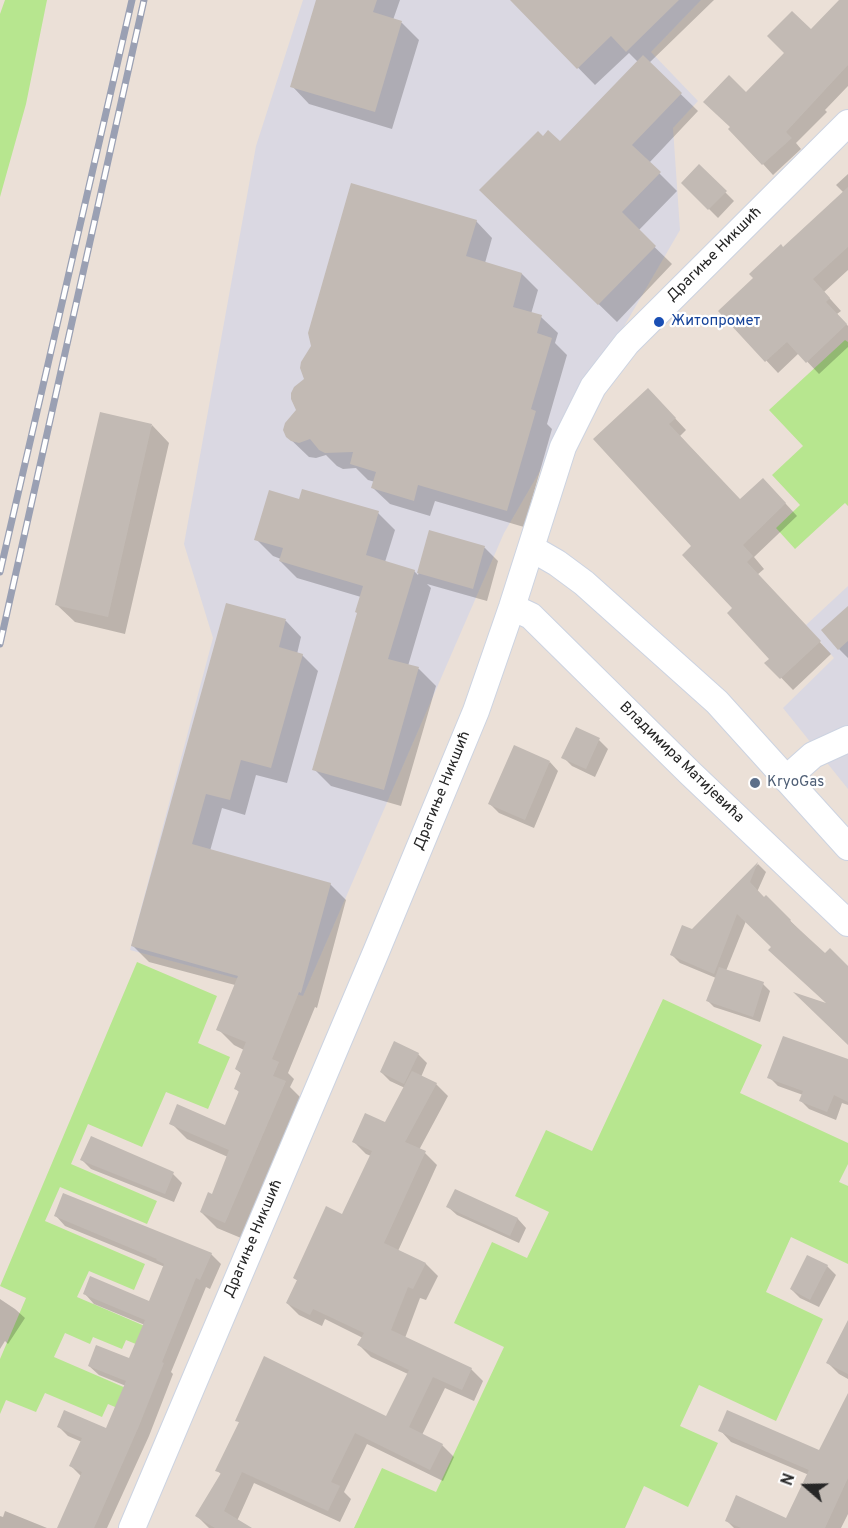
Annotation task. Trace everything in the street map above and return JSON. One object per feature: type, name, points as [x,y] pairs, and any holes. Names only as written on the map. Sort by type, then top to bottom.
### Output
[{"type":"street","name":"Драгиње Никшић","points":[[132,1528],[476,711],[512,608],[563,447],[592,387],[627,343],[848,123]]},
{"type":"street","points":[[531,548],[557,563],[610,605],[717,702],[848,847]]},
{"type":"street","name":"Владимира Матијевића","points":[[512,608],[531,616],[690,773],[848,923]]},
{"type":"street","points":[[786,779],[813,755],[848,739]]},
{"type":"shaded area","points":[[303,0],[701,0],[651,52],[698,101],[673,128],[680,230],[504,533],[303,996],[130,950],[213,638],[184,544],[256,146]]},
{"type":"shaded area","points":[[848,586],[848,789],[783,708],[834,658],[806,625]]},
{"type":"green space","points":[[5,0],[47,0],[26,104],[0,197],[0,14]]},
{"type":"green space","points":[[845,340],[848,342],[848,506],[845,503],[795,549],[776,528],[800,505],[772,475],[803,446],[769,410]]},
{"type":"green space","points":[[137,962],[217,996],[198,1043],[230,1057],[208,1109],[166,1092],[142,1147],[88,1124],[71,1164],[157,1201],[147,1224],[60,1187],[45,1221],[145,1264],[134,1290],[89,1271],[77,1297],[168,1336],[160,1354],[126,1340],[122,1349],[93,1337],[90,1344],[65,1333],[54,1357],[149,1398],[141,1418],[108,1404],[102,1417],[45,1393],[36,1412],[6,1400],[0,1414],[0,1359],[26,1298],[0,1286]]},
{"type":"green space","points":[[663,999],[762,1045],[740,1093],[848,1143],[848,1164],[839,1182],[848,1186],[848,1264],[791,1237],[766,1292],[823,1319],[776,1421],[699,1385],[680,1426],[718,1443],[688,1507],[644,1486],[625,1528],[354,1528],[382,1468],[436,1492],[504,1347],[454,1323],[492,1242],[527,1258],[549,1212],[515,1196],[546,1130],[592,1151]]},
{"type":"building","points":[[316,0],[377,0],[373,12],[402,21],[375,112],[290,87]]},
{"type":"building","points":[[510,0],[679,0],[626,52],[611,36],[577,69]]},
{"type":"building","points":[[839,0],[848,0],[848,65],[786,132],[792,138],[762,165],[728,129],[730,127],[703,102],[729,75],[746,92],[784,53],[767,36],[792,11],[811,29]]},
{"type":"building","points":[[643,55],[682,93],[632,145],[661,172],[622,212],[656,246],[598,305],[479,190],[538,131],[543,136],[548,130],[560,141]]},
{"type":"building","points":[[699,164],[727,191],[708,210],[681,183]]},
{"type":"building","points":[[351,183],[477,220],[466,256],[522,273],[513,307],[542,315],[537,333],[552,338],[531,409],[536,411],[507,511],[418,485],[414,501],[371,488],[376,472],[350,464],[353,452],[325,453],[319,450],[310,439],[299,443],[286,437],[283,430],[285,423],[296,410],[291,393],[294,387],[304,379],[300,368],[301,362],[311,346],[308,333]]},
{"type":"building","points":[[848,187],[848,247],[813,279],[830,298],[826,302],[847,324],[806,363],[787,342],[765,362],[718,311],[753,278],[749,274],[781,244],[783,247]]},
{"type":"building","points":[[648,388],[676,418],[669,424],[740,499],[763,478],[786,503],[743,545],[753,556],[747,562],[821,641],[780,679],[764,663],[769,659],[727,613],[732,608],[682,555],[691,546],[593,439]]},
{"type":"building","points":[[100,412],[152,424],[108,617],[55,605]]},
{"type":"building","points":[[302,489],[379,511],[366,555],[415,570],[388,659],[419,667],[384,790],[312,770],[363,586],[279,561],[283,548],[254,540],[269,490],[299,499]]},
{"type":"building","points":[[429,530],[485,546],[473,589],[417,573]]},
{"type":"building","points":[[226,603],[286,619],[279,647],[303,654],[271,768],[241,760],[230,800],[206,794],[192,844],[331,883],[301,993],[299,992],[272,1059],[279,1062],[273,1076],[286,1081],[225,1223],[200,1212],[208,1192],[212,1194],[229,1150],[169,1124],[177,1104],[225,1125],[239,1091],[234,1089],[241,1072],[235,1069],[246,1042],[216,1030],[238,976],[131,946]]},
{"type":"building","points":[[848,606],[848,641],[838,650],[821,630]]},
{"type":"building","points":[[576,727],[600,738],[586,769],[561,758]]},
{"type":"building","points":[[514,745],[550,761],[525,820],[488,804]]},
{"type":"building","points":[[758,862],[750,882],[825,953],[830,948],[848,966],[848,1045],[793,992],[826,1003],[768,950],[771,947],[737,914],[714,974],[670,955],[682,925],[692,929]]},
{"type":"building","points":[[719,967],[764,982],[753,1017],[706,1001]]},
{"type":"building","points":[[783,1036],[848,1059],[848,1102],[834,1095],[827,1112],[799,1101],[803,1091],[767,1078]]},
{"type":"building","points":[[394,1041],[419,1053],[404,1084],[380,1072]]},
{"type":"building","points":[[412,1071],[437,1083],[405,1142],[426,1151],[384,1243],[426,1263],[413,1289],[408,1287],[391,1330],[472,1368],[462,1390],[433,1377],[409,1427],[443,1444],[430,1470],[355,1433],[331,1482],[340,1486],[328,1511],[242,1472],[224,1511],[252,1528],[215,1528],[195,1516],[221,1473],[215,1471],[239,1422],[235,1421],[264,1356],[386,1416],[409,1370],[357,1345],[364,1333],[313,1309],[310,1315],[286,1303],[297,1280],[293,1278],[326,1206],[342,1214],[372,1151],[352,1142],[365,1113],[385,1122]]},
{"type":"building","points":[[91,1136],[174,1172],[165,1194],[80,1160]]},
{"type":"building","points":[[455,1189],[518,1218],[510,1236],[446,1207]]},
{"type":"building","points":[[63,1193],[212,1253],[200,1280],[196,1278],[139,1426],[94,1528],[57,1528],[82,1472],[69,1466],[82,1438],[57,1427],[64,1410],[106,1428],[126,1381],[88,1366],[96,1345],[129,1358],[145,1320],[83,1294],[90,1276],[149,1301],[164,1264],[54,1216]]},
{"type":"building","points":[[807,1255],[828,1265],[810,1300],[790,1289]]},
{"type":"building","points":[[848,1320],[848,1374],[826,1363]]},
{"type":"building","points":[[848,1393],[848,1478],[825,1528],[741,1528],[725,1521],[736,1495],[786,1518],[809,1470],[718,1431],[727,1410],[819,1450]]},
{"type":"railway","points":[[0,572],[132,0]]},
{"type":"railway","points":[[0,644],[144,0]]},
{"type":"place","name":"Житопромет","points":[[659,322]]},
{"type":"place","name":"KryoGas","points":[[755,783]]}]
